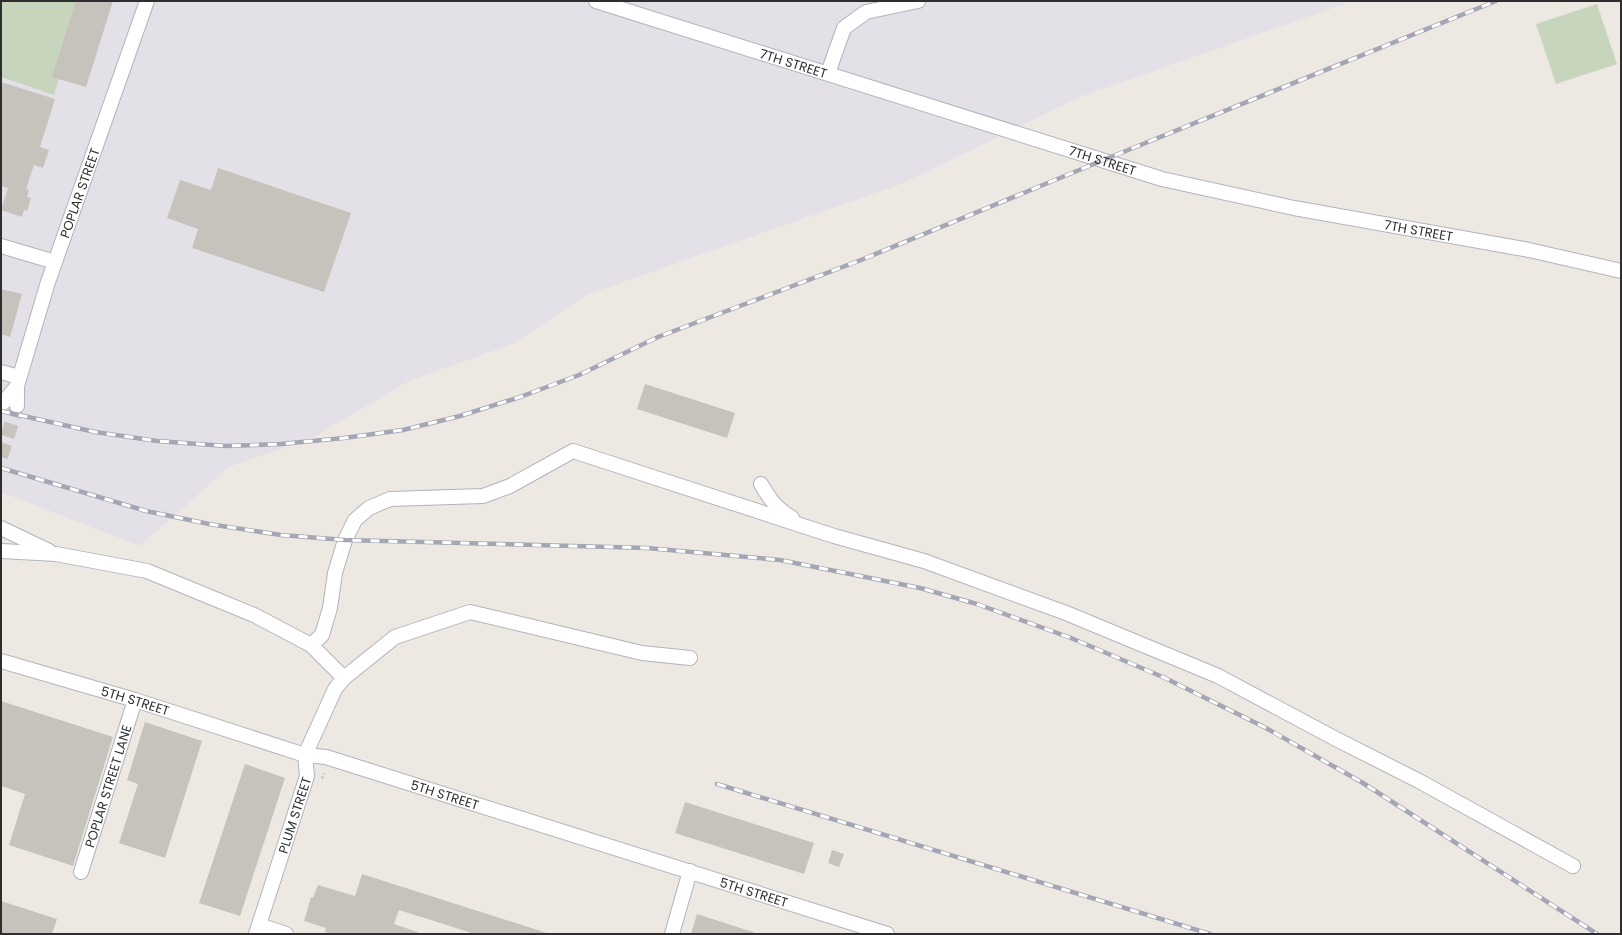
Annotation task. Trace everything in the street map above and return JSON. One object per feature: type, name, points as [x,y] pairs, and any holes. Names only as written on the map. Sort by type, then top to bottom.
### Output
[{"type":"street","name":"POPLAR STREET","points":[[17,406],[18,382],[55,262],[147,1]]},
{"type":"street","name":"7TH STREET","points":[[596,1],[828,73],[869,88],[1162,180],[1294,208],[1529,250],[1621,271]]},
{"type":"street","points":[[828,73],[844,28],[866,12],[918,1]]},
{"type":"street","points":[[1,246],[55,262]]},
{"type":"street","points":[[1,372],[18,382]]},
{"type":"street","name":"POPLAR STREET","points":[[3,403],[18,382]]},
{"type":"street","points":[[311,645],[322,635],[330,608],[335,573],[345,540],[355,520],[369,508],[390,499],[483,496],[510,486],[573,451],[804,526],[924,561],[1058,610],[1218,676],[1336,739],[1419,781],[1573,866]]},
{"type":"street","points":[[761,484],[771,501],[781,511],[804,526]]},
{"type":"street","points":[[1,528],[56,554]]},
{"type":"street","points":[[1,551],[56,554],[147,571],[254,615],[311,645],[344,678]]},
{"type":"street","name":"PLUM STREET","points":[[257,929],[307,776],[305,755],[334,688],[344,678],[395,637],[470,612],[642,653],[690,658]]},
{"type":"street","name":"5TH STREET","points":[[1,661],[135,700],[305,755],[326,757],[887,934]]},
{"type":"street","name":"POPLAR STREET LANE","points":[[81,872],[135,700]]},
{"type":"street","points":[[672,934],[690,871]]},
{"type":"street","points":[[257,929],[286,934]]},
{"type":"shaded area","points":[[1,1],[1353,1],[1080,97],[901,184],[589,294],[513,344],[409,381],[312,438],[229,467],[140,546],[1,492]]},
{"type":"green space","points":[[1,1],[81,1],[54,95],[1,77]]},
{"type":"green space","points":[[1597,4],[1617,64],[1556,84],[1536,24]]},
{"type":"building","points":[[76,1],[113,1],[86,87],[52,77]]},
{"type":"building","points":[[1,82],[55,99],[40,147],[49,150],[43,168],[34,165],[26,189],[29,190],[27,197],[31,198],[27,211],[24,210],[22,217],[1,210],[8,188],[1,186]]},
{"type":"building","points":[[218,168],[351,213],[324,292],[192,248],[198,229],[167,218],[180,180],[211,190]]},
{"type":"building","points":[[1,289],[22,294],[10,337],[1,334]]},
{"type":"building","points":[[645,384],[735,413],[727,438],[637,409]]},
{"type":"building","points":[[1,701],[113,737],[73,866],[9,845],[25,794],[1,786]]},
{"type":"building","points":[[145,722],[202,741],[165,858],[119,843],[138,784],[127,780]]},
{"type":"building","points":[[245,764],[285,778],[240,916],[199,903]]},
{"type":"building","points":[[685,802],[814,843],[804,874],[675,833]]},
{"type":"building","points":[[832,850],[844,854],[839,867],[828,863]]},
{"type":"building","points":[[362,874],[550,934],[475,934],[399,910],[394,924],[423,934],[332,934],[325,932],[326,928],[304,921],[311,897],[313,898],[318,885],[355,896]]},
{"type":"building","points":[[1,901],[57,919],[52,934],[1,934]]},
{"type":"building","points":[[697,914],[759,934],[691,934]]},
{"type":"tunnel","points":[[1,457],[17,406]]},
{"type":"railway","points":[[1,411],[95,432],[157,441],[226,446],[281,444],[344,438],[403,430],[460,416],[520,397],[579,375],[658,337],[861,260],[1496,1]]},
{"type":"railway","points":[[1,468],[146,511],[209,524],[281,535],[345,540],[647,548],[780,560],[920,588],[977,604],[1071,638],[1165,678],[1266,728],[1363,783],[1597,934]]},
{"type":"railway","points":[[717,784],[1210,934]]}]
